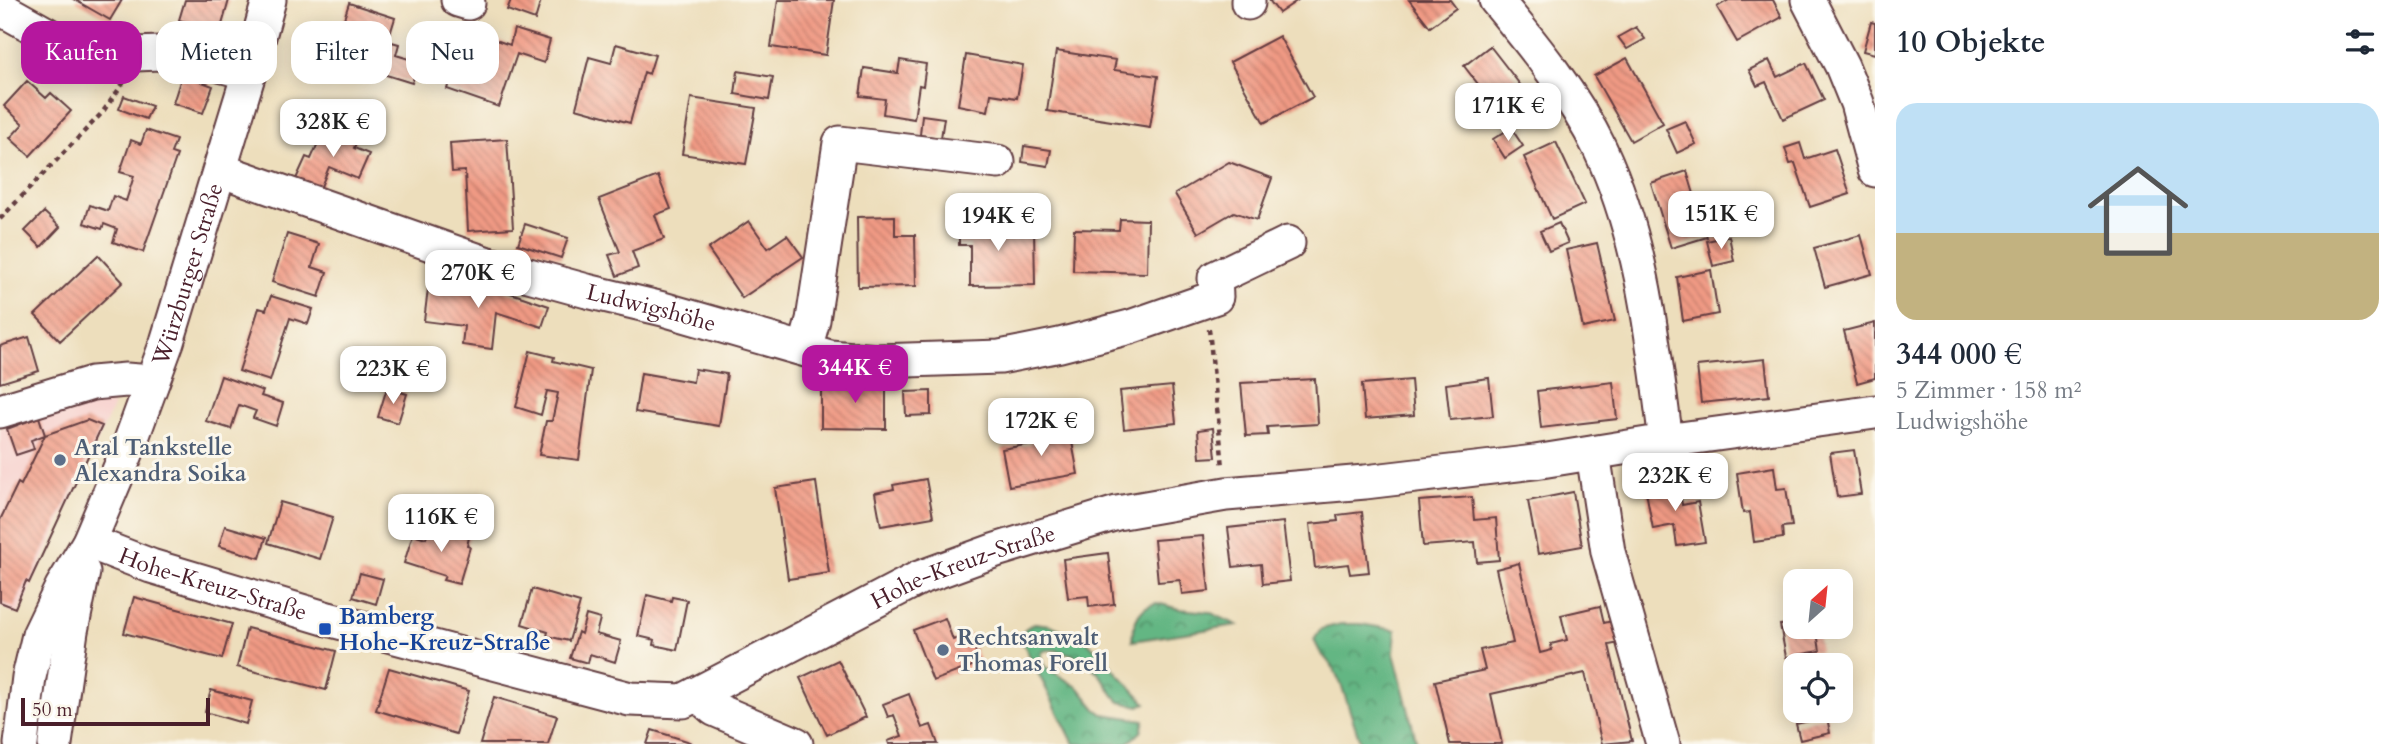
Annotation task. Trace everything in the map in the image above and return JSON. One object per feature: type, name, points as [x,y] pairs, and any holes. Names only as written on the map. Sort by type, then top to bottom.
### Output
[{"type":"street","name":"Würzburger Straße","points":[[263,21],[269,0]]},
{"type":"street","points":[[1496,0],[1559,82],[1599,148],[1621,201],[1639,263],[1653,340],[1666,441]]},
{"type":"street","points":[[1808,0],[1857,103],[1875,170]]},
{"type":"street","points":[[0,8],[23,21]]},
{"type":"street","name":"Würzburger Straße","points":[[21,744],[29,677],[39,635],[62,587],[89,542],[126,454],[152,382],[246,84]]},
{"type":"street","points":[[805,349],[813,320],[840,143],[998,162]]},
{"type":"street","name":"Ludwigshöhe","points":[[220,170],[485,263],[830,356],[877,361],[1000,357],[1130,327],[1216,297],[1214,278],[1288,243]]},
{"type":"street","points":[[0,411],[92,383],[126,380],[152,382]]},
{"type":"street","name":"Hohe-Kreuz-Straße","points":[[89,542],[151,566],[328,619],[630,699],[683,701],[919,578],[996,550],[1117,513],[1226,494],[1365,482],[1594,453],[1875,412]]},
{"type":"street","points":[[1594,453],[1608,552],[1663,744]]},
{"type":"street","name":"Würzburger Straße","points":[[55,744],[71,631],[89,542]]},
{"type":"street","points":[[697,694],[714,709],[796,744]]},
{"type":"path","points":[[0,219],[102,113],[122,84]]},
{"type":"path","points":[[1208,319],[1223,465]]},
{"type":"shaded area","points":[[88,399],[114,405],[18,615],[0,606],[0,428]]},
{"type":"green space","points":[[1157,603],[1179,609],[1209,612],[1237,625],[1132,641],[1138,616],[1145,608]]},
{"type":"green space","points":[[1034,623],[1050,625],[1085,639],[1146,703],[1139,706],[1120,702],[1092,667],[1068,653],[1043,651],[1041,657],[1044,666],[1079,688],[1103,714],[1144,720],[1141,732],[1126,744],[1074,744],[1021,639],[1025,629]]},
{"type":"green space","points":[[1341,624],[1396,630],[1394,653],[1417,744],[1361,744],[1341,684],[1314,640],[1321,629]]},
{"type":"building","points":[[75,0],[122,0],[110,20]]},
{"type":"building","points":[[185,0],[229,0],[223,21],[179,20]]},
{"type":"building","points":[[511,0],[541,0],[535,20],[507,10]]},
{"type":"building","points":[[778,0],[834,0],[826,55],[771,47]]},
{"type":"building","points":[[1269,0],[1298,0],[1279,13]]},
{"type":"building","points":[[1409,0],[1450,0],[1456,8],[1430,27]]},
{"type":"building","points":[[1729,0],[1773,0],[1782,17],[1737,42],[1717,7]]},
{"type":"building","points":[[349,3],[395,18],[392,28],[392,21],[343,21]]},
{"type":"building","points":[[1871,22],[1875,23],[1875,54],[1863,51]]},
{"type":"building","points":[[1636,27],[1645,39],[1627,49],[1618,37]]},
{"type":"building","points":[[514,29],[550,40],[544,63],[517,54],[499,107],[447,89],[449,84],[499,84],[499,41],[510,45]]},
{"type":"building","points":[[1279,36],[1313,97],[1264,123],[1230,62]]},
{"type":"building","points":[[392,42],[399,44],[396,55],[406,58],[406,81],[392,77]]},
{"type":"building","points":[[616,44],[655,55],[649,74],[644,72],[630,123],[576,108],[589,57],[611,63]]},
{"type":"building","points":[[1490,46],[1532,100],[1506,120],[1464,66]]},
{"type":"building","points":[[1056,51],[1116,60],[1114,70],[1158,76],[1150,127],[1047,111]]},
{"type":"building","points":[[966,55],[1023,65],[1017,98],[991,94],[988,111],[958,105]]},
{"type":"building","points":[[1627,58],[1663,123],[1631,141],[1594,76]]},
{"type":"building","points":[[900,60],[926,64],[923,86],[919,85],[914,119],[883,114],[885,99],[860,96],[864,68],[898,73]]},
{"type":"building","points":[[1769,60],[1777,77],[1806,63],[1824,100],[1783,119],[1766,82],[1757,86],[1749,70]]},
{"type":"building","points":[[738,71],[773,77],[769,100],[735,94]]},
{"type":"building","points":[[24,84],[30,84],[46,98],[51,93],[71,111],[30,156],[10,138],[23,124],[4,106]]},
{"type":"building","points":[[179,84],[213,86],[203,113],[173,103]]},
{"type":"building","points":[[124,96],[152,106],[146,119],[119,109]]},
{"type":"building","points":[[691,98],[756,108],[746,164],[682,154]]},
{"type":"building","points":[[922,115],[944,118],[941,138],[920,135]]},
{"type":"building","points":[[1685,121],[1696,144],[1677,153],[1666,129]]},
{"type":"building","points":[[325,127],[357,140],[354,148],[369,154],[358,179],[329,167],[320,189],[296,179],[306,157],[311,159]]},
{"type":"building","points":[[1511,128],[1523,146],[1505,158],[1493,139]]},
{"type":"building","points":[[146,130],[176,140],[171,153],[177,155],[143,252],[113,242],[117,229],[104,224],[102,229],[84,223],[90,205],[108,211],[113,196],[126,201],[134,176],[120,172],[131,140],[141,144]]},
{"type":"building","points":[[507,139],[513,228],[468,231],[465,171],[452,172],[450,143]]},
{"type":"building","points":[[1556,142],[1585,204],[1552,219],[1524,157]]},
{"type":"building","points":[[1800,143],[1805,159],[1835,149],[1850,194],[1810,207],[1795,163],[1790,164],[1785,148]]},
{"type":"building","points":[[1024,146],[1051,150],[1048,166],[1022,162]]},
{"type":"building","points":[[1229,162],[1272,178],[1257,220],[1234,212],[1198,233],[1175,194]]},
{"type":"building","points":[[1687,171],[1707,237],[1671,248],[1651,183]]},
{"type":"building","points":[[658,176],[671,209],[655,215],[664,239],[632,251],[638,268],[617,276],[609,255],[620,252],[599,199]]},
{"type":"building","points":[[44,212],[60,227],[41,247],[25,231]]},
{"type":"building","points":[[988,215],[989,229],[1034,228],[1035,285],[970,286],[970,245],[959,245],[959,216]]},
{"type":"building","points":[[895,216],[895,235],[915,235],[916,286],[858,287],[857,217]]},
{"type":"building","points":[[1120,219],[1148,220],[1147,273],[1073,271],[1074,229],[1119,230]]},
{"type":"building","points":[[749,221],[768,248],[787,235],[803,257],[742,298],[708,249]]},
{"type":"building","points":[[1559,223],[1568,243],[1549,251],[1540,231]]},
{"type":"building","points":[[525,224],[568,238],[561,258],[518,244]]},
{"type":"building","points":[[287,234],[319,244],[312,267],[327,272],[319,297],[272,282]]},
{"type":"building","points":[[1861,235],[1872,274],[1825,287],[1814,248]]},
{"type":"building","points":[[1729,236],[1734,261],[1713,266],[1707,241]]},
{"type":"building","points":[[1597,243],[1615,321],[1583,328],[1566,250]]},
{"type":"building","points":[[98,255],[123,282],[60,341],[35,315]]},
{"type":"building","points":[[1711,270],[1718,314],[1683,321],[1677,277]]},
{"type":"building","points":[[429,281],[499,289],[549,306],[542,327],[496,312],[492,349],[462,345],[464,326],[424,321]]},
{"type":"building","points":[[271,296],[313,309],[308,324],[290,318],[270,381],[239,371],[259,308],[266,310]]},
{"type":"building","points":[[1875,323],[1875,378],[1857,383],[1844,331]]},
{"type":"building","points":[[29,337],[39,371],[0,383],[0,346]]},
{"type":"building","points":[[530,351],[554,357],[553,361],[591,370],[579,460],[539,455],[546,421],[552,421],[558,393],[547,391],[541,415],[516,407]]},
{"type":"building","points":[[1765,359],[1769,396],[1701,403],[1697,366]]},
{"type":"building","points":[[695,369],[727,374],[719,426],[635,412],[641,373],[693,382]]},
{"type":"building","points":[[221,376],[263,391],[261,396],[283,403],[276,426],[253,418],[256,411],[239,405],[231,429],[206,421]]},
{"type":"building","points":[[1489,378],[1493,416],[1450,420],[1446,384]]},
{"type":"building","points":[[845,379],[886,379],[886,429],[821,428],[821,388],[845,388]]},
{"type":"building","points":[[1315,379],[1318,424],[1267,427],[1268,435],[1246,436],[1241,383]]},
{"type":"building","points":[[1411,380],[1414,415],[1365,419],[1362,384]]},
{"type":"building","points":[[1613,382],[1617,419],[1541,428],[1537,391]]},
{"type":"building","points":[[1172,386],[1176,423],[1124,429],[1120,391]]},
{"type":"building","points":[[387,388],[407,394],[398,423],[378,417]]},
{"type":"building","points":[[931,391],[931,415],[906,416],[905,392]]},
{"type":"building","points":[[39,417],[45,435],[31,440],[34,449],[16,455],[7,429]]},
{"type":"building","points":[[87,420],[102,426],[29,583],[26,581],[15,608],[0,602],[0,520],[18,483],[21,485],[45,435]]},
{"type":"building","points":[[1069,426],[1078,474],[1009,486],[1002,449],[1031,444],[1029,433]]},
{"type":"building","points":[[1213,428],[1216,457],[1200,458],[1198,430]]},
{"type":"building","points":[[1854,450],[1861,494],[1837,497],[1830,453]]},
{"type":"building","points":[[1774,467],[1777,489],[1786,488],[1792,526],[1782,527],[1783,538],[1754,542],[1750,512],[1743,513],[1737,473]]},
{"type":"building","points":[[926,479],[933,517],[881,526],[875,493],[894,489],[893,485]]},
{"type":"building","points":[[1678,480],[1682,505],[1698,502],[1705,542],[1677,546],[1674,525],[1653,529],[1645,486]]},
{"type":"building","points":[[816,482],[829,573],[788,579],[775,488]]},
{"type":"building","points":[[1573,492],[1582,546],[1538,554],[1528,501]]},
{"type":"building","points":[[1472,497],[1474,520],[1496,518],[1499,560],[1477,562],[1475,542],[1423,546],[1419,501]]},
{"type":"building","points":[[280,502],[333,517],[320,559],[268,543]]},
{"type":"building","points":[[1362,512],[1369,572],[1350,574],[1348,564],[1315,568],[1310,524],[1338,521],[1337,515]]},
{"type":"building","points":[[1283,522],[1290,581],[1263,584],[1261,564],[1233,567],[1228,528]]},
{"type":"building","points":[[225,526],[266,538],[260,558],[219,546]]},
{"type":"building","points":[[448,526],[470,533],[467,546],[470,547],[459,584],[443,580],[445,576],[404,563],[413,534],[426,538],[428,533],[445,538]]},
{"type":"building","points":[[1203,536],[1209,591],[1182,594],[1180,580],[1158,582],[1154,540]]},
{"type":"building","points":[[1108,553],[1114,604],[1089,607],[1088,596],[1068,598],[1063,559]]},
{"type":"building","points":[[1519,563],[1540,653],[1552,650],[1551,644],[1567,640],[1561,615],[1600,606],[1604,623],[1620,619],[1625,642],[1609,645],[1632,741],[1602,744],[1585,673],[1491,694],[1502,744],[1450,744],[1435,681],[1485,670],[1480,650],[1513,643],[1496,569]]},
{"type":"building","points":[[360,573],[383,579],[376,604],[353,597]]},
{"type":"building","points":[[532,589],[580,603],[569,641],[547,636],[548,632],[522,624]]},
{"type":"building","points":[[647,595],[671,601],[672,597],[687,600],[677,650],[654,645],[655,640],[638,636]]},
{"type":"building","points":[[134,597],[232,624],[222,659],[124,633]]},
{"type":"building","points":[[586,615],[600,619],[596,634],[621,641],[615,662],[590,654],[588,663],[570,658]]},
{"type":"building","points":[[945,618],[953,640],[969,634],[980,663],[933,681],[913,630]]},
{"type":"building","points":[[1780,625],[1783,625],[1783,639],[1818,639],[1820,651],[1785,653]]},
{"type":"building","points":[[247,628],[336,651],[326,690],[237,667]]},
{"type":"building","points":[[838,660],[866,717],[827,735],[800,678]]},
{"type":"building","points":[[389,668],[469,691],[456,734],[376,710]]},
{"type":"building","points":[[211,690],[252,701],[246,724],[205,712]]},
{"type":"building","points":[[909,694],[922,728],[931,725],[938,744],[889,744],[888,741],[902,736],[894,715],[888,717],[883,704]]},
{"type":"building","points":[[494,697],[557,716],[548,744],[480,744]]},
{"type":"building","points":[[1828,723],[1830,733],[1800,740],[1796,724]]},
{"type":"building","points":[[652,730],[687,741],[693,744],[647,744]]},
{"type":"place","name":"Aral Tankstelle Alexandra Soika","points":[[60,460]]},
{"type":"place","name":"Bamberg Hohe-Kreuz-Straße","points":[[325,629]]},
{"type":"place","name":"Rechtsanwalt Thomas Forell","points":[[943,650]]}]
